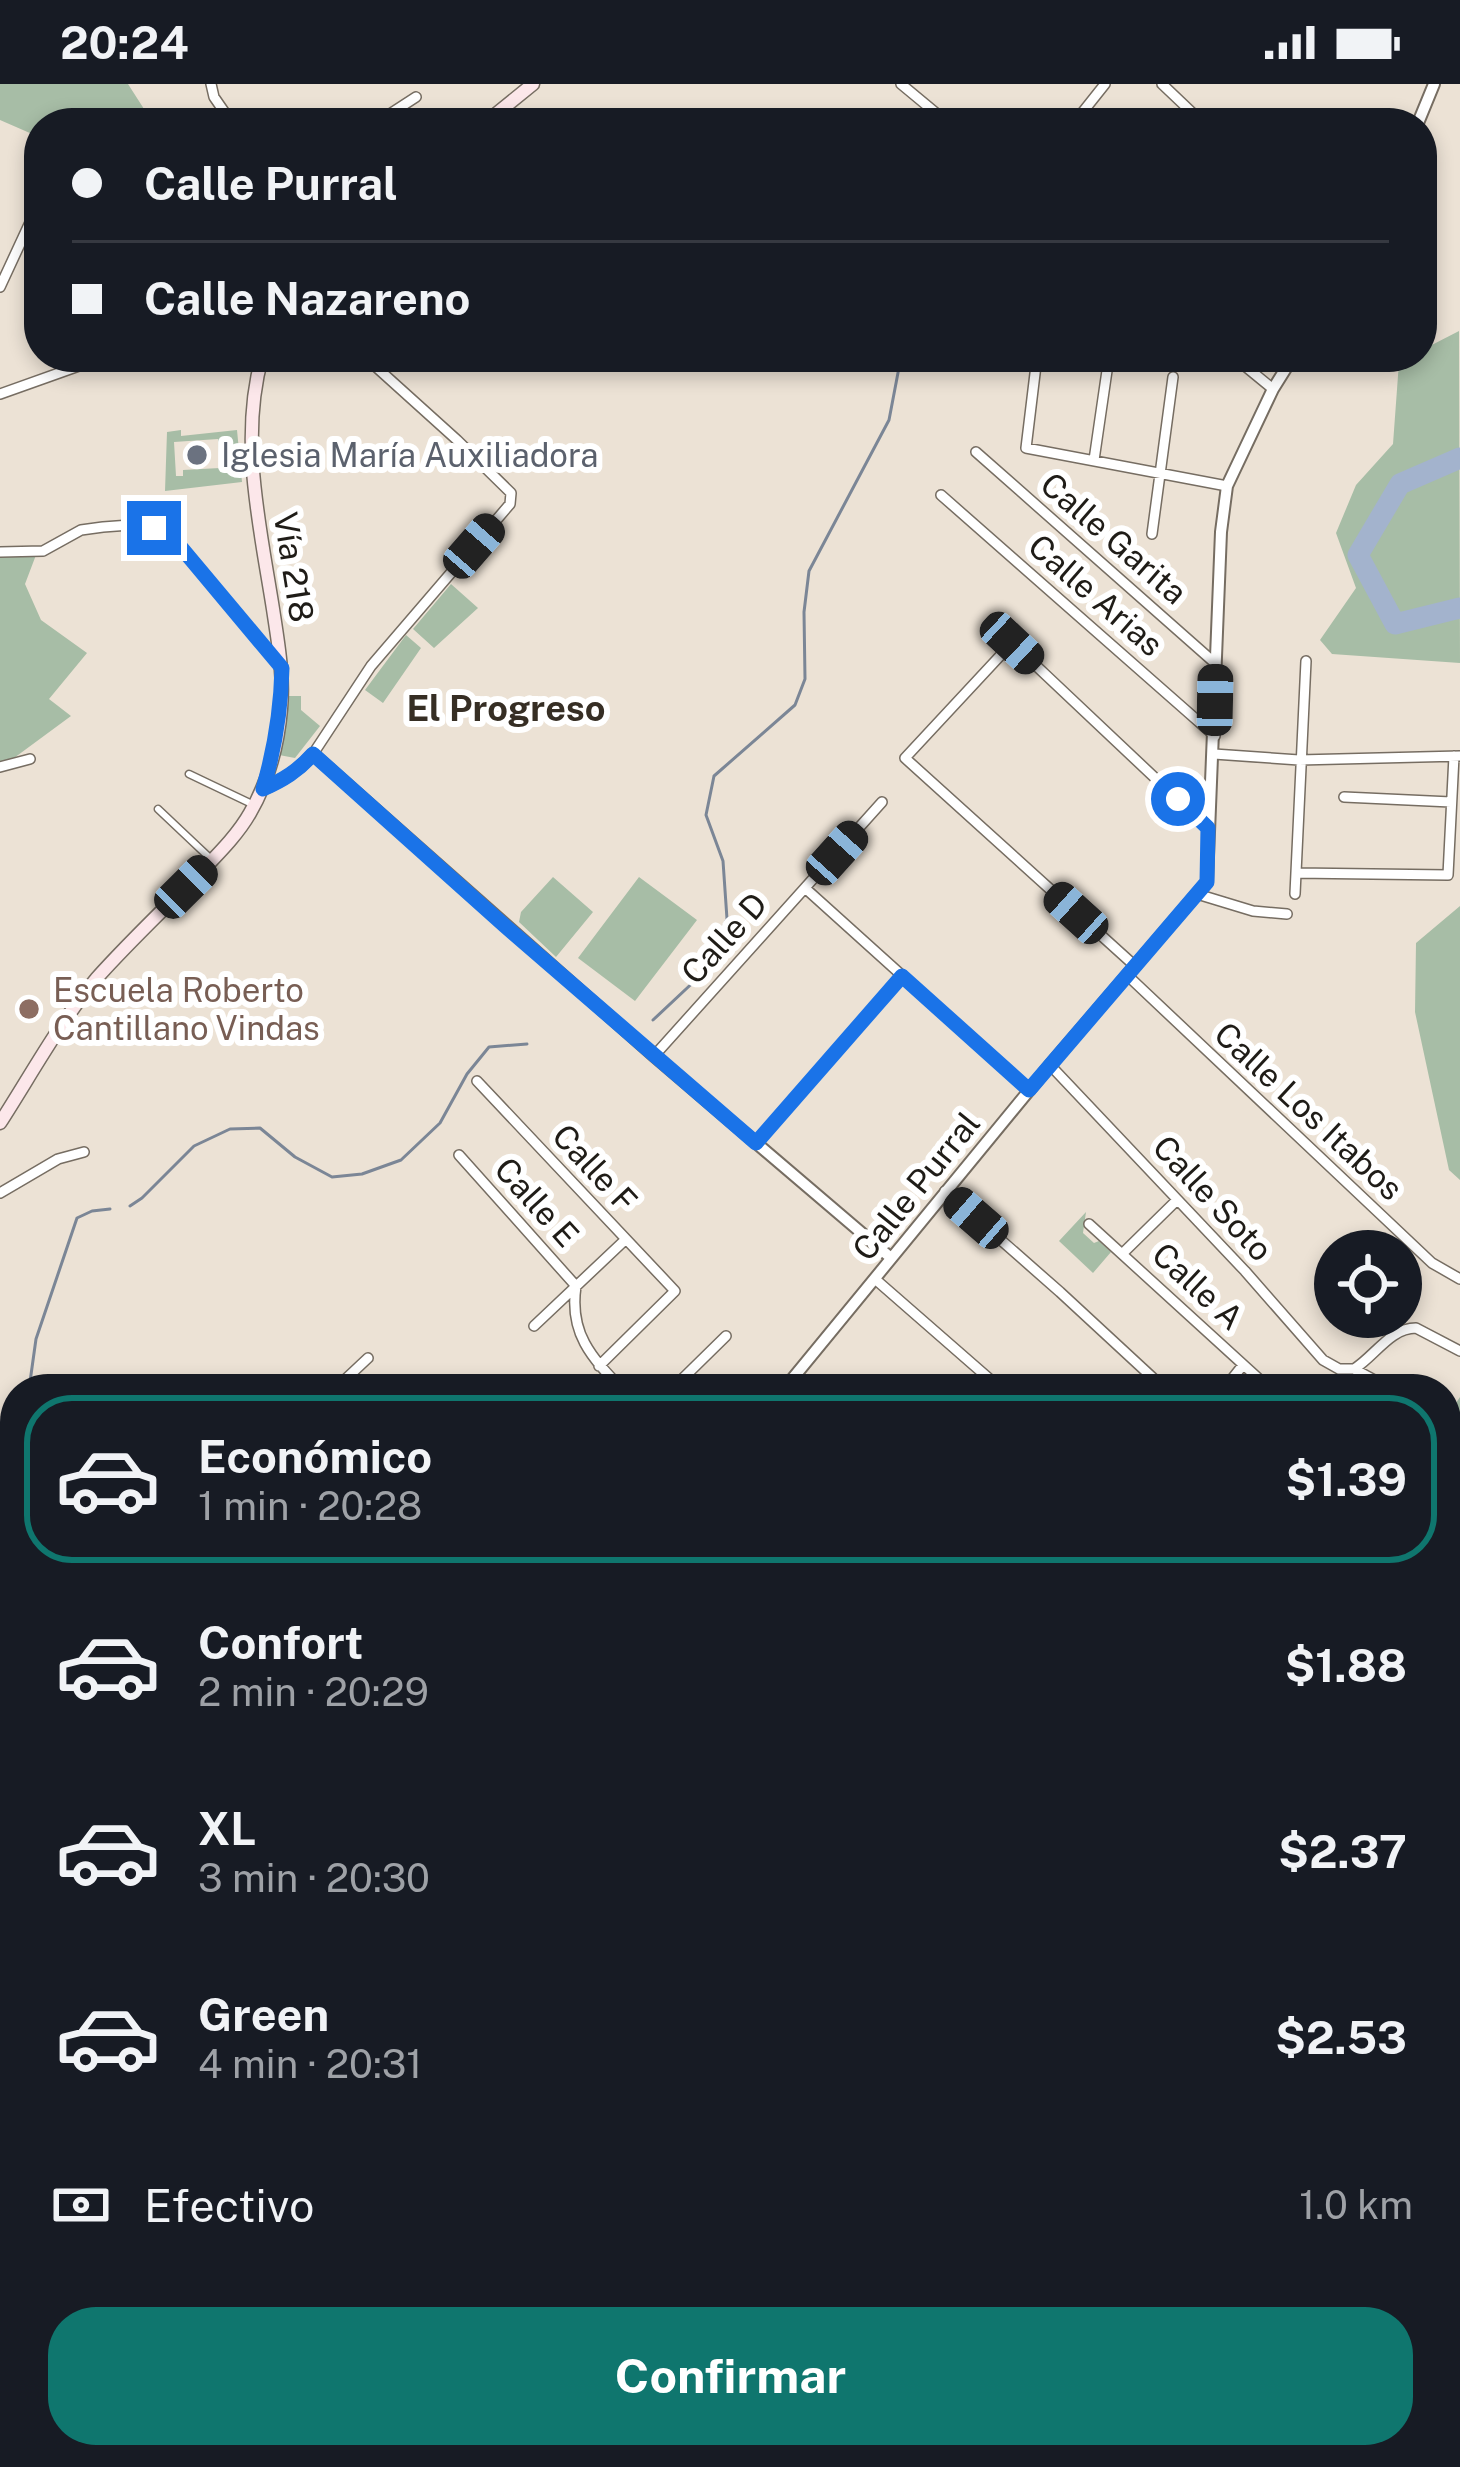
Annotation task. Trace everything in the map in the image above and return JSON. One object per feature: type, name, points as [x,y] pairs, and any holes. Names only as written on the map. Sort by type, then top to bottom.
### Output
[{"type":"main road","points":[[503,108],[533,84]]},
{"type":"main road","name":"Vía 218","points":[[0,1123],[94,981],[212,860],[263,789],[281,709],[282,668],[251,447],[259,372]]},
{"type":"street","points":[[901,84],[930,108]]},
{"type":"street","points":[[1086,108],[1105,84]]},
{"type":"street","points":[[1162,84],[1187,108]]},
{"type":"street","points":[[399,108],[416,97]]},
{"type":"street","points":[[0,286],[24,235]]},
{"type":"street","points":[[0,394],[62,372]]},
{"type":"street","points":[[263,789],[301,768],[371,666],[510,504],[512,493],[503,482],[382,372]]},
{"type":"street","points":[[1035,372],[1026,448],[1227,486]]},
{"type":"street","points":[[1094,460],[1107,372]]},
{"type":"street","points":[[1252,372],[1273,389]]},
{"type":"street","name":"Calle Purral","points":[[796,1374],[1050,1064],[1207,882],[1221,532],[1227,486],[1283,372]]},
{"type":"street","points":[[1152,534],[1173,377]]},
{"type":"street","name":"Calle Garita","points":[[976,452],[1216,664]]},
{"type":"street","name":"Calle Arias","points":[[940,496],[1215,736]]},
{"type":"street","points":[[0,552],[43,551],[81,530],[103,527],[130,525],[165,532],[282,668]]},
{"type":"street","name":"Calle Los Itabos","points":[[1208,828],[1012,643],[905,758],[1432,1263],[1460,1279]]},
{"type":"street","points":[[1295,895],[1306,661]]},
{"type":"street","points":[[313,754],[891,1258]]},
{"type":"street","points":[[1214,754],[1299,760],[1457,756],[1448,874],[1296,874]]},
{"type":"street","points":[[0,767],[30,759]]},
{"type":"street","points":[[189,773],[254,805]]},
{"type":"street","points":[[1344,796],[1450,802]]},
{"type":"street","name":"Calle D","points":[[654,1056],[883,802]]},
{"type":"street","points":[[158,809],[212,860]]},
{"type":"street","points":[[805,888],[1029,1090]]},
{"type":"street","points":[[1197,894],[1286,914]]},
{"type":"street","points":[[756,1143],[902,976]]},
{"type":"street","name":"Calle Soto","points":[[1050,1064],[1323,1360],[1363,1374]]},
{"type":"street","name":"Calle F","points":[[477,1081],[675,1291],[599,1366]]},
{"type":"street","points":[[0,1193],[58,1159],[84,1152]]},
{"type":"street","name":"Calle E","points":[[459,1155],[576,1286]]},
{"type":"street","points":[[945,1191],[1149,1374]]},
{"type":"street","points":[[1124,1253],[1177,1200]]},
{"type":"street","name":"Calle A","points":[[1089,1223],[1253,1374]]},
{"type":"street","points":[[534,1326],[625,1240]]},
{"type":"street","points":[[875,1279],[984,1374]]},
{"type":"street","points":[[576,1286],[576,1326],[607,1374]]},
{"type":"street","points":[[1354,1369],[1394,1334],[1408,1328],[1460,1351]]},
{"type":"street","points":[[687,1374],[726,1336]]},
{"type":"street","points":[[350,1374],[368,1358]]},
{"type":"street","points":[[1236,1374],[1243,1365]]},
{"type":"green space","points":[[0,84],[128,84],[143,108],[24,108],[24,130],[0,120]]},
{"type":"green space","points":[[1459,331],[1460,663],[1332,654],[1320,640],[1356,588],[1336,533],[1356,485],[1393,444],[1398,372],[1437,372],[1437,342]]},
{"type":"green space","points":[[181,430],[181,436],[237,430],[242,482],[165,491],[167,432]],"holes":[[[218,439],[220,468],[183,470],[183,476],[176,476],[174,442]]]},
{"type":"green space","points":[[0,554],[36,555],[25,584],[41,620],[87,653],[49,699],[71,716],[14,758],[0,762]]},
{"type":"green space","points":[[451,584],[478,608],[434,648],[413,629]]},
{"type":"green space","points":[[406,635],[421,648],[383,703],[365,690]]},
{"type":"green space","points":[[285,696],[301,696],[301,710],[320,726],[295,758],[279,755]]},
{"type":"green space","points":[[553,877],[593,912],[556,957],[519,922],[521,912]]},
{"type":"green space","points":[[639,877],[697,920],[635,1001],[578,958]]},
{"type":"green space","points":[[1460,906],[1460,1180],[1449,1170],[1415,1012],[1416,943]]},
{"type":"green space","points":[[1086,1212],[1083,1233],[1111,1252],[1093,1273],[1059,1241]]},
{"type":"waterway","points":[[653,1020],[701,975],[727,919],[723,861],[706,815],[714,776],[795,705],[805,679],[809,571],[889,420],[898,372]]},
{"type":"waterway","points":[[1460,458],[1400,484],[1358,555],[1395,624],[1460,608]]},
{"type":"waterway","points":[[130,1206],[194,1146],[230,1129],[260,1128],[295,1157],[332,1177],[362,1174],[401,1160],[440,1123],[467,1074],[489,1047],[527,1044]]},
{"type":"waterway","points":[[31,1374],[36,1339],[77,1218],[110,1209]]},
{"type":"place","name":"Iglesia María Auxiliadora","points":[[197,455]]},
{"type":"place","name":"Escuela Roberto Cantillano Vindas","points":[[29,1009]]},
{"type":"district","name":"El Progreso","points":[[506,708]]},
{"type":"route","points":[[154,528],[174,539],[282,668],[281,709],[263,789],[287,778],[313,754],[756,1143],[902,976],[1029,1090],[1207,882],[1208,828],[1178,799]]}]
